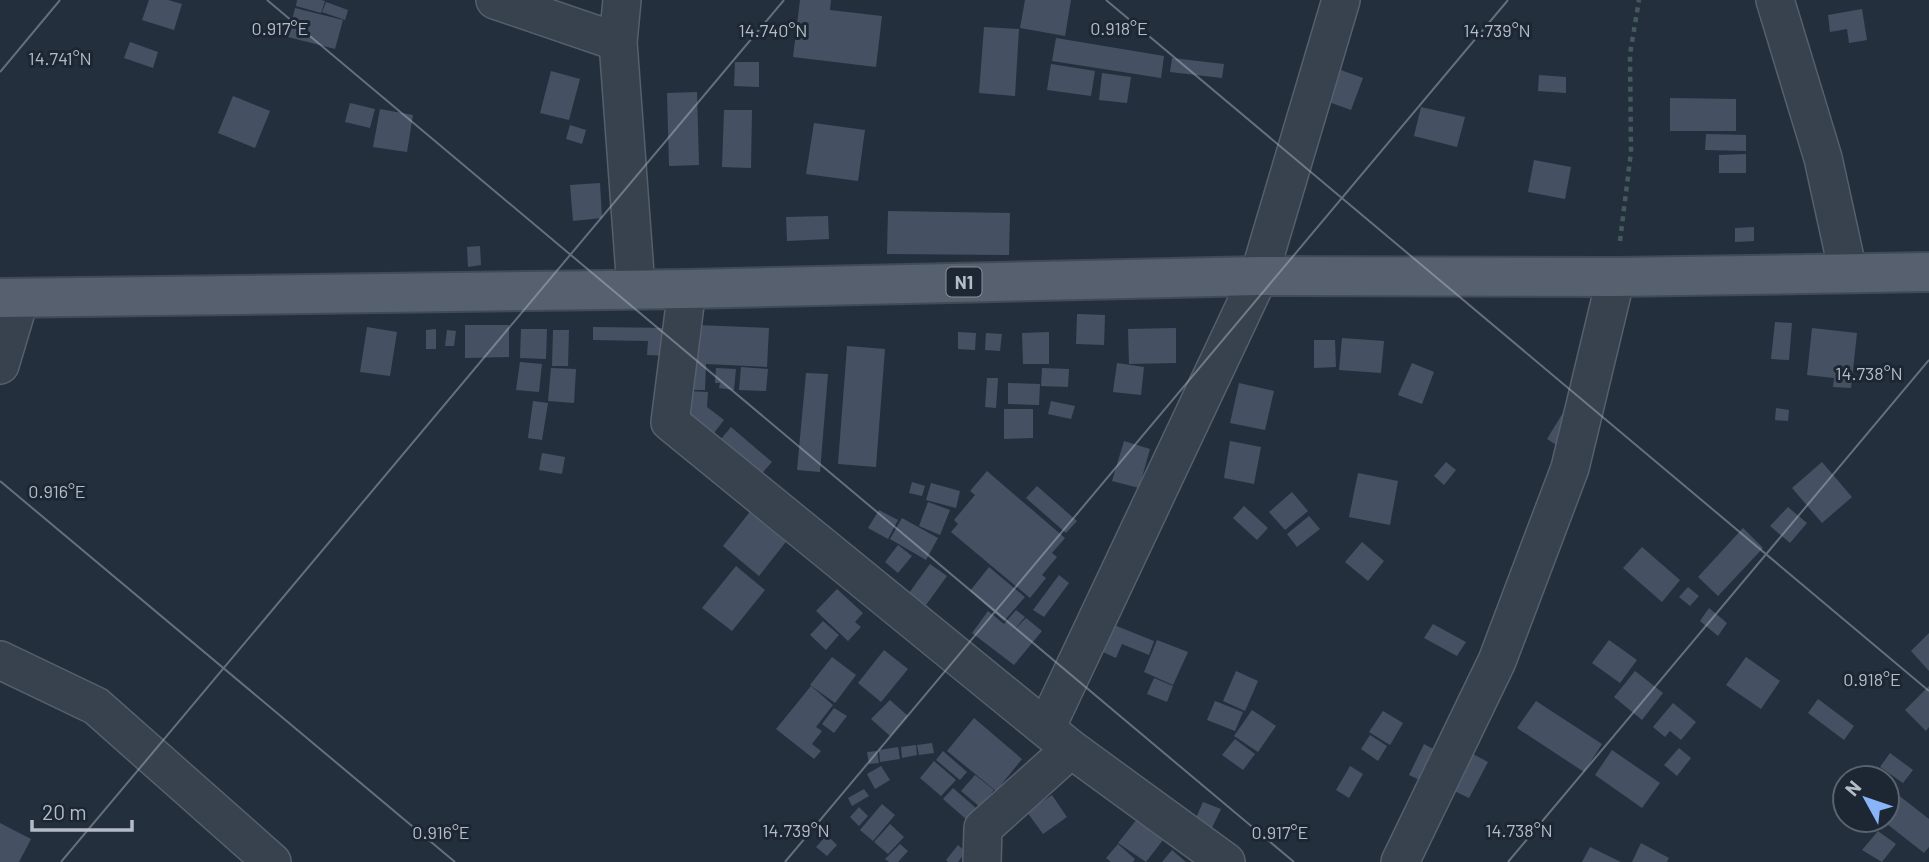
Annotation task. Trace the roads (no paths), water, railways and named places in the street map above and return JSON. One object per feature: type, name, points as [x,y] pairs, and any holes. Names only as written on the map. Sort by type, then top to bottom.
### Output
[{"type":"main road","name":"N1","points":[[10,298],[687,289],[1259,276],[1616,277],[1929,272]]},
{"type":"street","points":[[495,0],[618,42]]},
{"type":"street","points":[[622,0],[618,42],[636,288]]},
{"type":"street","points":[[982,862],[983,828],[1059,738],[1259,276],[1341,0]]},
{"type":"street","points":[[1775,0],[1823,158],[1848,272]]},
{"type":"street","points":[[1400,862],[1497,661],[1570,468],[1616,277]]},
{"type":"street","points":[[687,289],[670,422],[1059,738],[1226,862]]},
{"type":"street","points":[[0,365],[10,298]]},
{"type":"street","points":[[0,660],[96,706],[272,862]]}]
